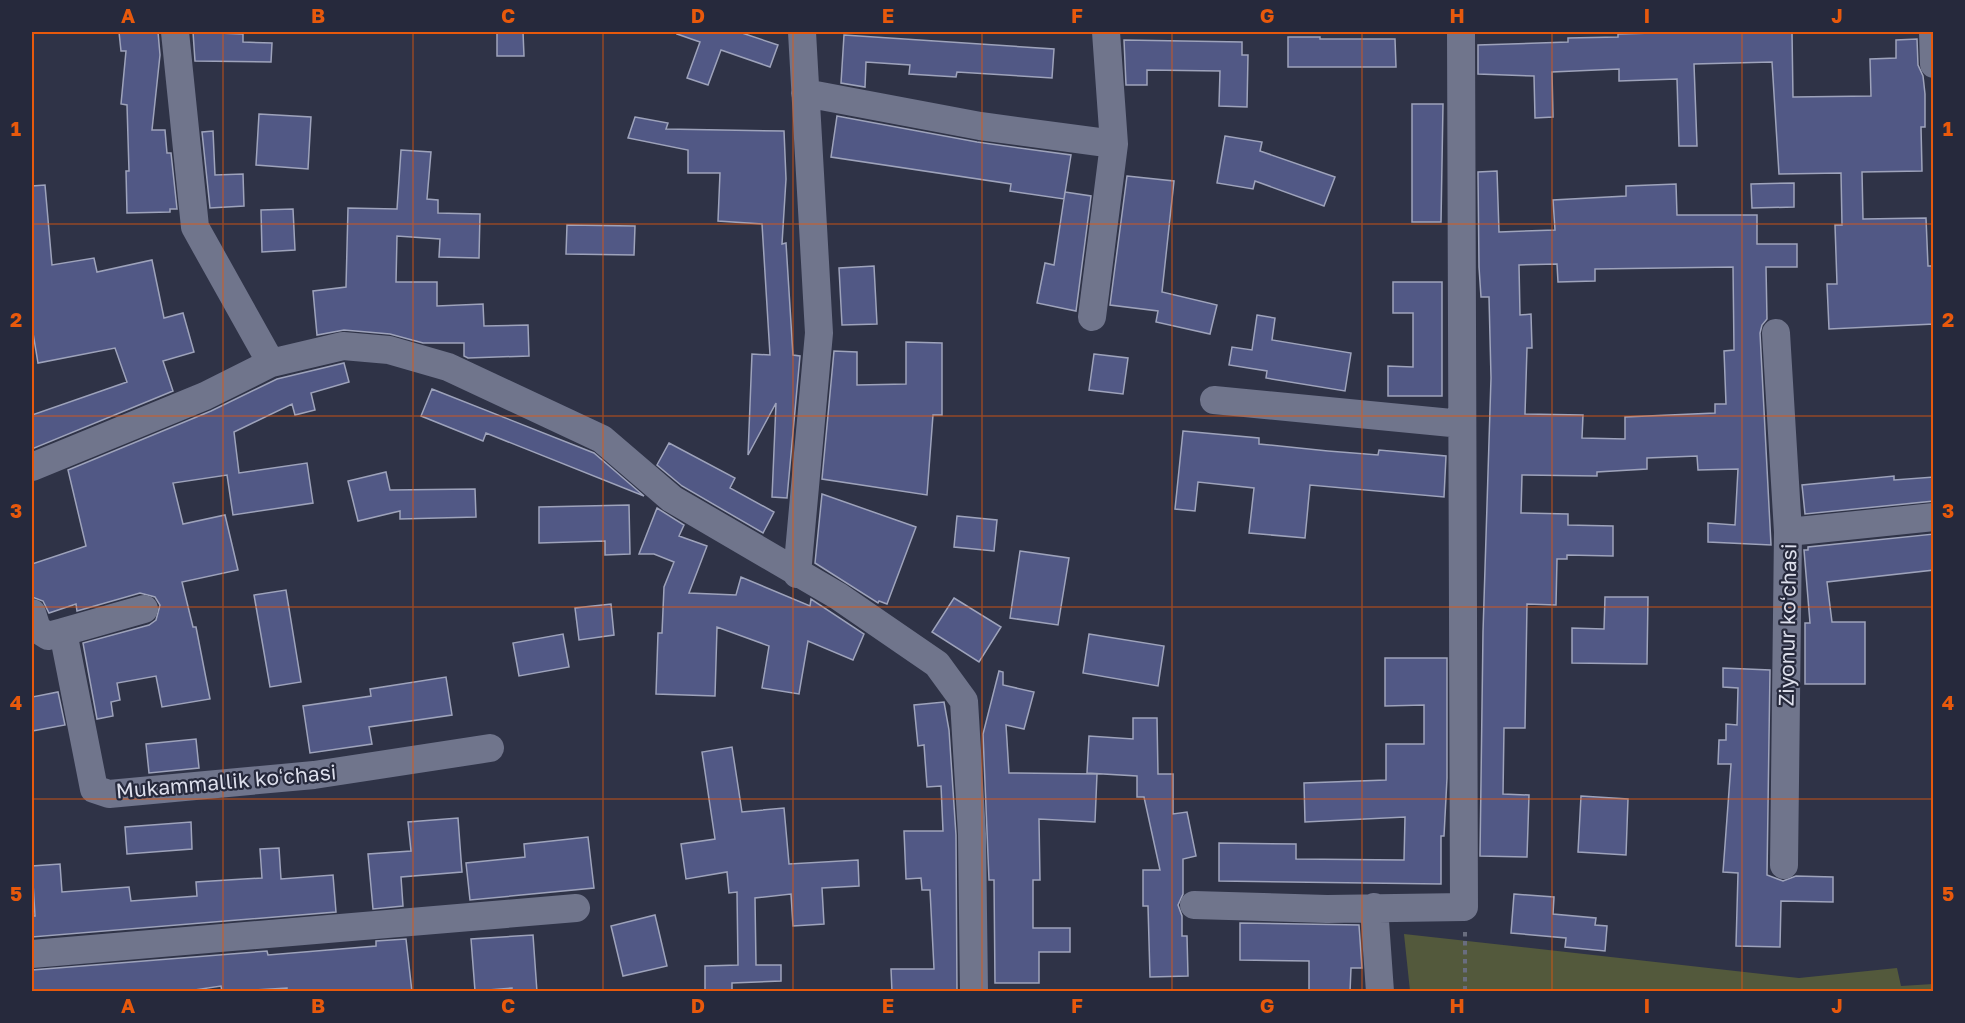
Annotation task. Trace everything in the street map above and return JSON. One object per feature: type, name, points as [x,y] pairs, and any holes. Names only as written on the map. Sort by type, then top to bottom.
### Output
[{"type":"street","points":[[175,32],[195,227],[271,363]]},
{"type":"street","points":[[797,574],[819,333],[802,32]]},
{"type":"street","points":[[1092,317],[1114,144],[1106,32]]},
{"type":"street","points":[[1194,905],[1327,909],[1464,908],[1461,32]]},
{"type":"street","points":[[1933,32],[1934,64]]},
{"type":"street","points":[[805,93],[980,126],[1114,144]]},
{"type":"street","points":[[1776,333],[1788,532]]},
{"type":"street","points":[[32,467],[206,396],[271,363],[343,346],[388,350],[448,367],[603,439],[672,499],[838,596],[937,664],[964,701],[972,834],[974,992]]},
{"type":"street","points":[[1214,400],[1462,424]]},
{"type":"street","name":"Ziyonur koʻchasi","points":[[1784,866],[1788,532],[1934,518]]},
{"type":"street","points":[[32,613],[37,629],[48,636],[144,609]]},
{"type":"street","name":"Mukammallik koʻchasi","points":[[63,632],[94,789],[101,792],[109,794],[314,775],[490,748]]},
{"type":"street","points":[[32,954],[576,908]]},
{"type":"street","points":[[1374,908],[1380,992]]},
{"type":"path","points":[[1464,908],[1465,992]]},
{"type":"green space","points":[[1404,934],[1799,978],[1897,968],[1901,986],[1933,984],[1933,991],[1410,991]]},
{"type":"building","points":[[119,32],[158,32],[160,55],[152,130],[165,130],[167,153],[171,153],[177,209],[170,209],[170,212],[127,213],[126,171],[129,171],[127,105],[121,104],[126,51],[121,51]]},
{"type":"building","points":[[193,32],[243,34],[243,42],[272,43],[271,62],[195,61]]},
{"type":"building","points":[[497,32],[523,32],[524,56],[497,56]]},
{"type":"building","points":[[678,32],[739,32],[778,45],[770,67],[721,50],[708,85],[687,78],[700,42],[677,34]]},
{"type":"building","points":[[1690,32],[1792,32],[1793,97],[1871,96],[1870,59],[1896,58],[1896,40],[1917,39],[1918,65],[1923,76],[1925,94],[1925,127],[1921,127],[1922,171],[1862,172],[1863,219],[1926,218],[1928,266],[1934,266],[1934,324],[1829,329],[1827,284],[1837,284],[1835,225],[1842,225],[1841,173],[1779,174],[1772,62],[1694,64],[1697,146],[1679,146],[1677,79],[1619,81],[1619,69],[1552,72],[1553,117],[1535,118],[1534,76],[1478,74],[1478,45],[1568,42],[1568,38]]},
{"type":"building","points":[[844,35],[1054,49],[1052,78],[957,72],[956,77],[909,74],[910,65],[866,62],[865,87],[841,83]]},
{"type":"building","points":[[1288,37],[1395,39],[1396,67],[1288,67]]},
{"type":"building","points":[[1124,40],[1242,42],[1242,55],[1248,55],[1247,107],[1219,106],[1220,71],[1147,70],[1147,85],[1126,85]]},
{"type":"building","points":[[1412,104],[1443,104],[1441,222],[1412,222]]},
{"type":"building","points":[[259,114],[311,117],[308,169],[256,165]]},
{"type":"building","points":[[837,116],[977,142],[1071,155],[1064,199],[1010,191],[1011,184],[831,157]]},
{"type":"building","points":[[635,117],[668,123],[666,129],[784,131],[786,179],[782,244],[786,243],[793,355],[800,356],[787,498],[772,497],[776,403],[748,455],[752,354],[770,355],[762,224],[718,221],[720,173],[688,173],[688,150],[628,138]]},
{"type":"building","points":[[213,131],[215,175],[243,174],[244,206],[210,208],[202,132]]},
{"type":"building","points":[[1225,136],[1262,142],[1260,151],[1335,177],[1324,206],[1255,181],[1253,189],[1217,183]]},
{"type":"building","points":[[401,150],[431,152],[427,199],[438,200],[438,213],[480,214],[479,258],[439,257],[440,239],[397,236],[396,282],[437,282],[437,306],[483,304],[484,326],[528,325],[529,356],[468,358],[464,356],[464,343],[423,343],[390,334],[344,330],[317,335],[313,291],[346,287],[348,208],[397,209]]},
{"type":"building","points":[[1497,171],[1499,232],[1555,230],[1553,200],[1626,196],[1626,186],[1676,184],[1677,215],[1757,215],[1757,244],[1797,244],[1797,267],[1766,267],[1767,319],[1760,333],[1771,545],[1708,542],[1708,523],[1735,525],[1738,469],[1698,470],[1697,456],[1647,458],[1647,469],[1597,472],[1597,476],[1522,475],[1521,513],[1568,514],[1568,525],[1613,526],[1613,556],[1567,555],[1567,559],[1557,559],[1556,605],[1527,604],[1525,728],[1504,728],[1503,794],[1529,795],[1527,857],[1480,856],[1483,632],[1491,378],[1489,297],[1481,297],[1479,267],[1478,172]],"holes":[[[1557,264],[1558,282],[1595,281],[1595,269],[1733,267],[1734,350],[1724,351],[1726,404],[1715,404],[1715,413],[1625,417],[1625,439],[1582,438],[1583,415],[1525,414],[1527,348],[1532,348],[1531,314],[1520,315],[1519,265]]]},
{"type":"building","points":[[1127,176],[1174,181],[1162,292],[1217,305],[1210,334],[1156,322],[1158,311],[1110,305]]},
{"type":"building","points":[[1794,183],[1794,207],[1752,208],[1751,184]]},
{"type":"building","points":[[45,185],[52,265],[94,258],[97,272],[152,260],[164,318],[183,313],[194,352],[163,361],[173,391],[32,449],[32,415],[127,382],[115,348],[38,363],[32,327],[32,186]]},
{"type":"building","points":[[1065,192],[1091,196],[1076,311],[1037,303],[1045,263],[1054,265]]},
{"type":"building","points":[[293,209],[295,250],[262,252],[261,210]]},
{"type":"building","points":[[567,225],[635,226],[634,255],[566,254]]},
{"type":"building","points":[[874,266],[877,324],[842,325],[839,268]]},
{"type":"building","points":[[1393,282],[1442,282],[1442,396],[1388,396],[1388,366],[1413,367],[1413,313],[1393,313]]},
{"type":"building","points":[[1257,315],[1275,318],[1272,340],[1351,353],[1345,391],[1266,378],[1267,371],[1229,365],[1232,347],[1252,350]]},
{"type":"building","points":[[906,342],[942,343],[942,415],[933,415],[927,495],[822,479],[834,351],[857,352],[857,385],[906,384]]},
{"type":"building","points":[[1094,354],[1128,358],[1123,394],[1089,390]]},
{"type":"building","points":[[344,363],[349,382],[311,393],[315,410],[295,415],[292,404],[234,432],[239,473],[307,463],[313,503],[233,515],[227,475],[173,483],[183,524],[225,515],[238,570],[182,582],[193,627],[196,627],[210,699],[162,707],[156,676],[117,683],[120,700],[111,702],[113,716],[97,719],[83,643],[149,625],[156,620],[160,605],[155,597],[140,593],[77,611],[76,604],[49,613],[43,601],[32,597],[32,564],[86,546],[68,470],[211,411],[277,379]]},
{"type":"building","points":[[432,389],[594,453],[644,496],[486,433],[483,441],[421,416]]},
{"type":"building","points":[[1183,431],[1259,438],[1259,444],[1328,451],[1378,455],[1379,450],[1446,456],[1444,497],[1310,485],[1305,538],[1249,533],[1254,488],[1198,482],[1195,511],[1175,509]]},
{"type":"building","points":[[669,443],[735,478],[730,488],[774,512],[763,533],[682,486],[657,465]]},
{"type":"building","points":[[386,472],[390,490],[475,489],[476,517],[400,519],[400,511],[358,521],[348,481]]},
{"type":"building","points":[[1894,476],[1894,480],[1934,477],[1934,501],[1805,514],[1802,485]]},
{"type":"building","points":[[822,494],[916,527],[887,604],[879,601],[878,603],[815,563]]},
{"type":"building","points":[[629,505],[630,554],[605,555],[605,541],[539,543],[539,507]]},
{"type":"building","points":[[657,508],[684,525],[679,536],[707,546],[689,593],[736,595],[741,577],[810,606],[811,599],[864,634],[853,660],[808,641],[799,694],[762,688],[769,646],[717,627],[715,696],[656,694],[658,633],[662,633],[664,587],[674,562],[654,554],[639,554]]},
{"type":"building","points":[[957,516],[997,520],[994,551],[954,547]]},
{"type":"building","points":[[1934,534],[1934,570],[1827,582],[1832,622],[1865,622],[1865,684],[1805,684],[1805,623],[1810,623],[1804,550],[1808,550],[1808,547]]},
{"type":"building","points":[[1020,551],[1069,558],[1058,625],[1010,618]]},
{"type":"building","points":[[286,590],[301,682],[270,687],[254,595]]},
{"type":"building","points":[[1605,597],[1648,597],[1647,664],[1572,663],[1572,628],[1604,629]]},
{"type":"building","points":[[954,598],[1001,627],[979,662],[932,632]]},
{"type":"building","points":[[611,604],[614,635],[579,640],[575,608]]},
{"type":"building","points":[[563,634],[569,667],[519,676],[513,643]]},
{"type":"building","points":[[1089,634],[1164,646],[1158,686],[1083,673]]},
{"type":"building","points":[[1385,658],[1447,658],[1447,778],[1444,836],[1441,836],[1441,884],[1219,881],[1219,843],[1296,844],[1296,859],[1404,860],[1405,817],[1305,822],[1304,783],[1386,780],[1386,744],[1424,744],[1424,705],[1385,706]]},
{"type":"building","points":[[1723,668],[1770,670],[1767,875],[1783,881],[1796,876],[1833,877],[1833,902],[1781,901],[1780,947],[1736,946],[1738,873],[1723,872],[1731,764],[1718,764],[1719,740],[1726,740],[1726,724],[1737,725],[1738,688],[1723,687]]},
{"type":"building","points":[[999,671],[1003,672],[1003,685],[1034,692],[1024,729],[1006,725],[1009,773],[1097,774],[1095,822],[1039,819],[1040,880],[1033,880],[1033,928],[1070,928],[1070,952],[1039,952],[1039,983],[995,983],[994,880],[989,880],[983,734]]},
{"type":"building","points":[[446,677],[452,715],[369,727],[372,744],[310,753],[303,706],[371,696],[370,689]]},
{"type":"building","points":[[58,692],[65,725],[32,731],[32,697]]},
{"type":"building","points":[[944,702],[949,730],[956,835],[957,992],[892,992],[891,969],[934,969],[930,890],[922,890],[921,878],[906,879],[904,831],[943,831],[941,786],[927,787],[924,745],[918,746],[914,705]]},
{"type":"building","points":[[1133,718],[1157,718],[1158,774],[1173,774],[1173,814],[1187,812],[1196,856],[1183,859],[1183,894],[1178,905],[1182,916],[1182,936],[1187,936],[1188,976],[1150,977],[1148,906],[1143,906],[1143,870],[1160,870],[1144,797],[1137,797],[1137,776],[1087,773],[1089,736],[1133,739]]},
{"type":"building","points":[[196,739],[199,768],[149,773],[146,744]]},
{"type":"building","points":[[732,747],[742,812],[784,808],[789,864],[858,860],[859,886],[822,888],[824,924],[793,926],[791,894],[755,898],[756,965],[781,965],[781,981],[732,983],[732,992],[705,992],[705,966],[738,965],[737,892],[729,893],[727,872],[686,879],[681,844],[715,839],[702,752]]},
{"type":"building","points":[[1581,796],[1628,799],[1626,855],[1578,852]]},
{"type":"building","points":[[458,818],[462,872],[401,877],[403,906],[373,909],[368,854],[411,851],[408,822]]},
{"type":"building","points":[[191,822],[192,849],[127,854],[125,827]]},
{"type":"building","points":[[588,837],[594,888],[470,900],[466,863],[525,857],[524,844]]},
{"type":"building","points":[[279,848],[281,879],[333,875],[336,912],[32,937],[32,916],[35,916],[32,866],[60,864],[62,892],[129,887],[131,901],[197,896],[196,882],[262,878],[260,849]]},
{"type":"building","points":[[1514,894],[1554,897],[1553,914],[1596,918],[1595,925],[1607,926],[1605,951],[1565,947],[1566,938],[1511,933]]},
{"type":"building","points":[[655,915],[667,966],[623,976],[611,926]]},
{"type":"building","points":[[1240,923],[1359,925],[1362,968],[1351,968],[1350,992],[1309,992],[1309,961],[1240,960]]},
{"type":"building","points":[[533,935],[537,992],[512,992],[512,988],[475,991],[471,939]]},
{"type":"building","points":[[406,939],[412,992],[287,992],[287,988],[222,992],[221,986],[181,992],[32,992],[32,970],[267,951],[268,955],[376,946],[376,941]]}]
